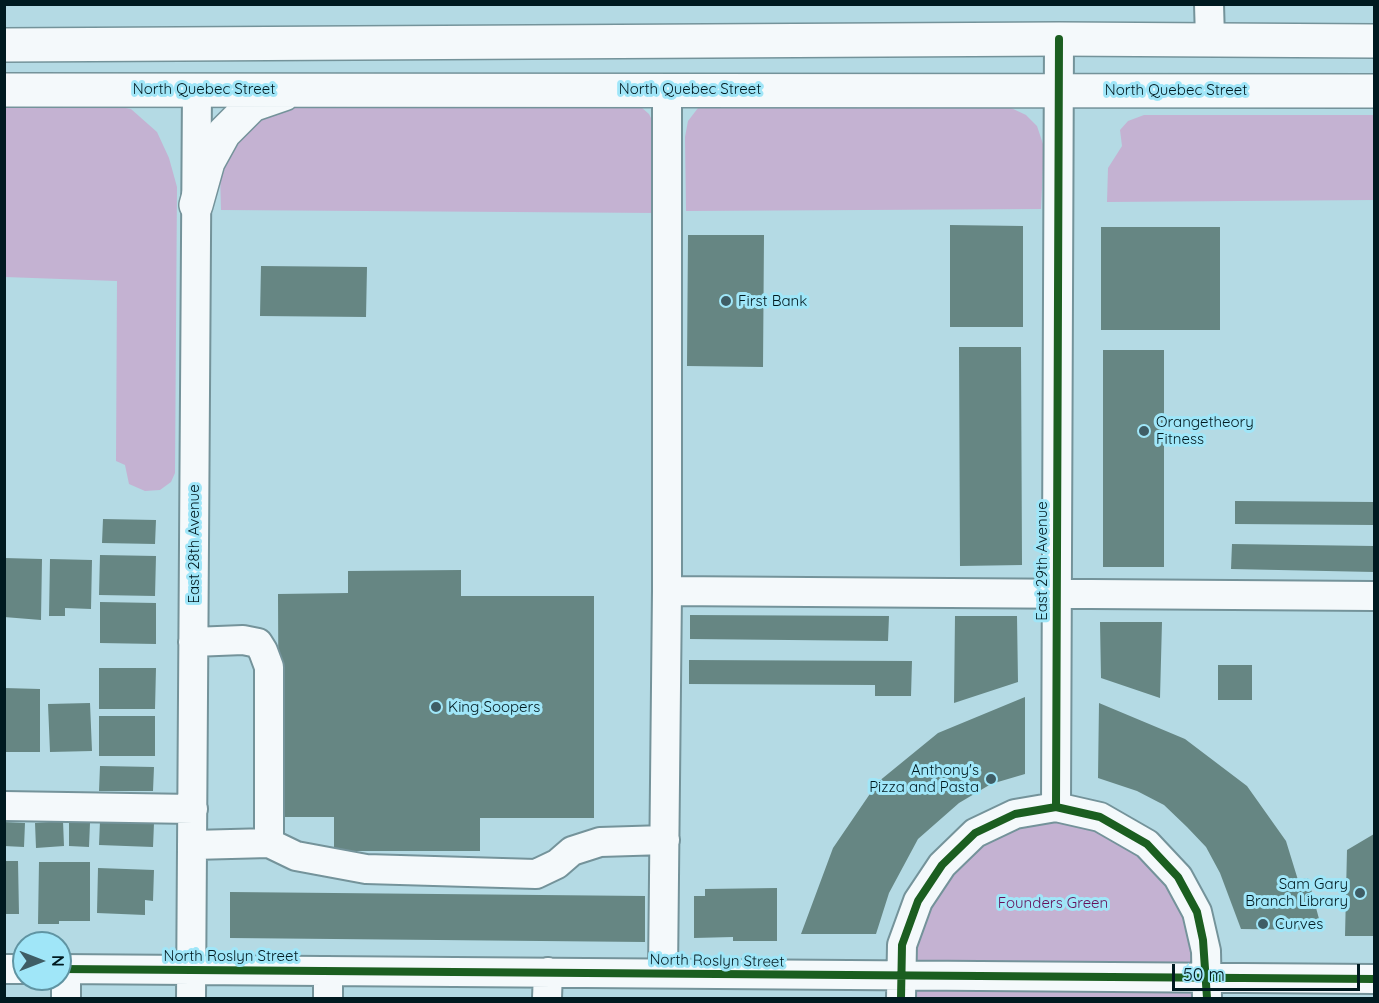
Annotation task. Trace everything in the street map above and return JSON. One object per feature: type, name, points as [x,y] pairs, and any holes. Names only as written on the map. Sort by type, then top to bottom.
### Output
[{"type":"main road","points":[[4,45],[1059,39],[1374,41]]},
{"type":"main road","points":[[197,89],[201,76],[215,64],[265,43]]},
{"type":"main road","points":[[196,205],[208,162],[224,133],[242,114],[271,97],[326,89]]},
{"type":"main road","name":"North Quebec Street","points":[[4,90],[1374,91]]},
{"type":"street","points":[[1209,4],[1210,39]]},
{"type":"street","name":"East 29th Avenue","points":[[1056,807],[1055,593],[1059,39]]},
{"type":"street","name":"East 28th Avenue","points":[[192,999],[197,89]]},
{"type":"street","points":[[663,973],[667,591],[667,89]]},
{"type":"street","points":[[667,591],[1374,596]]},
{"type":"street","points":[[194,642],[243,640],[258,643],[269,667],[269,843]]},
{"type":"street","points":[[4,806],[193,809]]},
{"type":"street","points":[[901,988],[902,945],[918,901],[942,864],[975,833],[1015,814],[1056,807],[1100,817],[1147,844],[1178,877],[1197,912],[1206,951],[1207,989]]},
{"type":"street","points":[[193,845],[269,843],[296,856],[366,869],[536,874],[557,864],[572,851],[600,842],[665,840]]},
{"type":"street","name":"North Roslyn Street","points":[[72,969],[328,970],[548,986],[663,973],[901,988],[1207,989],[1374,979]]},
{"type":"street","points":[[328,970],[328,999]]},
{"type":"green space","points":[[5,100],[94,102],[131,109],[157,132],[169,158],[177,187],[175,473],[171,482],[160,490],[145,491],[129,484],[125,465],[116,461],[117,281],[5,277]]},
{"type":"green space","points":[[634,101],[649,114],[655,126],[657,213],[221,210],[220,173],[242,126],[298,103]]},
{"type":"green space","points":[[708,101],[1009,107],[1026,115],[1037,126],[1044,147],[1041,209],[686,211],[685,137],[688,121],[698,108]]},
{"type":"green space","points":[[1144,115],[1374,115],[1374,200],[1107,202],[1108,168],[1122,146],[1120,130],[1128,121]]},
{"type":"green space","name":"Founders Green","points":[[1015,814],[1100,817],[1197,912],[1207,998],[901,998],[915,908]]},
{"type":"building","points":[[950,225],[1023,226],[1023,327],[950,327]]},
{"type":"building","points":[[1101,227],[1220,227],[1220,330],[1101,330]]},
{"type":"building","name":"First Bank","points":[[688,235],[764,235],[763,367],[687,366]]},
{"type":"building","points":[[261,266],[367,267],[366,317],[260,316]]},
{"type":"building","points":[[959,347],[1021,347],[1022,565],[960,566]]},
{"type":"building","points":[[1103,350],[1164,350],[1164,567],[1103,567]]},
{"type":"building","points":[[1235,501],[1374,502],[1374,525],[1235,524]]},
{"type":"building","points":[[103,519],[156,520],[155,544],[102,543]]},
{"type":"building","points":[[1232,544],[1374,546],[1374,572],[1231,569]]},
{"type":"building","points":[[100,555],[156,556],[155,596],[99,595]]},
{"type":"building","points":[[4,558],[42,559],[41,620],[4,617]]},
{"type":"building","points":[[50,559],[92,560],[91,609],[65,608],[65,616],[49,616]]},
{"type":"building","name":"King Soopers","points":[[461,570],[461,596],[594,596],[594,818],[480,818],[480,851],[334,851],[334,817],[279,817],[278,594],[348,593],[348,571]]},
{"type":"building","points":[[100,602],[156,603],[156,644],[100,643]]},
{"type":"building","points":[[690,615],[889,616],[888,641],[690,639]]},
{"type":"building","points":[[955,616],[1017,616],[1018,682],[954,703]]},
{"type":"building","points":[[1100,622],[1162,622],[1160,698],[1101,678]]},
{"type":"building","points":[[689,660],[912,661],[911,696],[875,696],[875,685],[689,684]]},
{"type":"building","points":[[1218,665],[1252,665],[1252,700],[1218,700]]},
{"type":"building","points":[[99,668],[156,668],[155,709],[99,709]]},
{"type":"building","points":[[4,688],[40,689],[40,752],[4,752]]},
{"type":"building","points":[[1025,697],[1025,774],[991,784],[959,803],[918,839],[889,893],[876,934],[801,934],[833,848],[878,782],[938,733]]},
{"type":"building","points":[[90,703],[92,751],[50,752],[48,704]]},
{"type":"building","points":[[1099,703],[1185,739],[1247,786],[1286,841],[1298,880],[1308,878],[1322,930],[1241,929],[1220,873],[1206,847],[1164,805],[1137,791],[1098,778]]},
{"type":"building","points":[[99,716],[155,716],[155,756],[99,756]]},
{"type":"building","points":[[100,766],[154,767],[153,791],[99,791]]},
{"type":"building","points":[[63,821],[64,846],[36,848],[35,823]]},
{"type":"building","points":[[100,821],[154,823],[153,847],[99,845]]},
{"type":"building","points":[[4,822],[25,823],[24,847],[4,846]]},
{"type":"building","points":[[69,822],[90,823],[89,847],[69,846]]},
{"type":"building","name":"Sam Gary Branch Library","points":[[1374,834],[1374,936],[1345,936],[1347,850]]},
{"type":"building","points":[[4,861],[18,861],[19,914],[4,914]]},
{"type":"building","points":[[39,862],[90,862],[90,921],[38,924]]},
{"type":"building","points":[[98,868],[154,870],[153,901],[145,900],[145,915],[97,913]]},
{"type":"building","points":[[777,888],[777,941],[733,941],[733,937],[694,938],[694,896],[705,896],[705,889]]},
{"type":"building","points":[[230,892],[645,896],[645,942],[230,938]]},
{"type":"cycle path","points":[[1056,807],[1059,39]]},
{"type":"cycle path","points":[[901,998],[902,945],[918,901],[942,865],[975,833],[1015,814],[1056,807],[1100,817],[1147,844],[1178,877],[1197,912],[1203,940],[1207,998]]},
{"type":"cycle path","points":[[72,969],[1374,979]]},
{"type":"place","name":"First Bank","points":[[726,301]]},
{"type":"place","name":"Orangetheory Fitness","points":[[1144,431]]},
{"type":"place","name":"King Soopers","points":[[436,707]]},
{"type":"place","name":"Anthony's Pizza and Pasta","points":[[991,779]]},
{"type":"place","name":"Sam Gary Branch Library","points":[[1360,893]]},
{"type":"place","name":"Curves","points":[[1263,924]]}]
